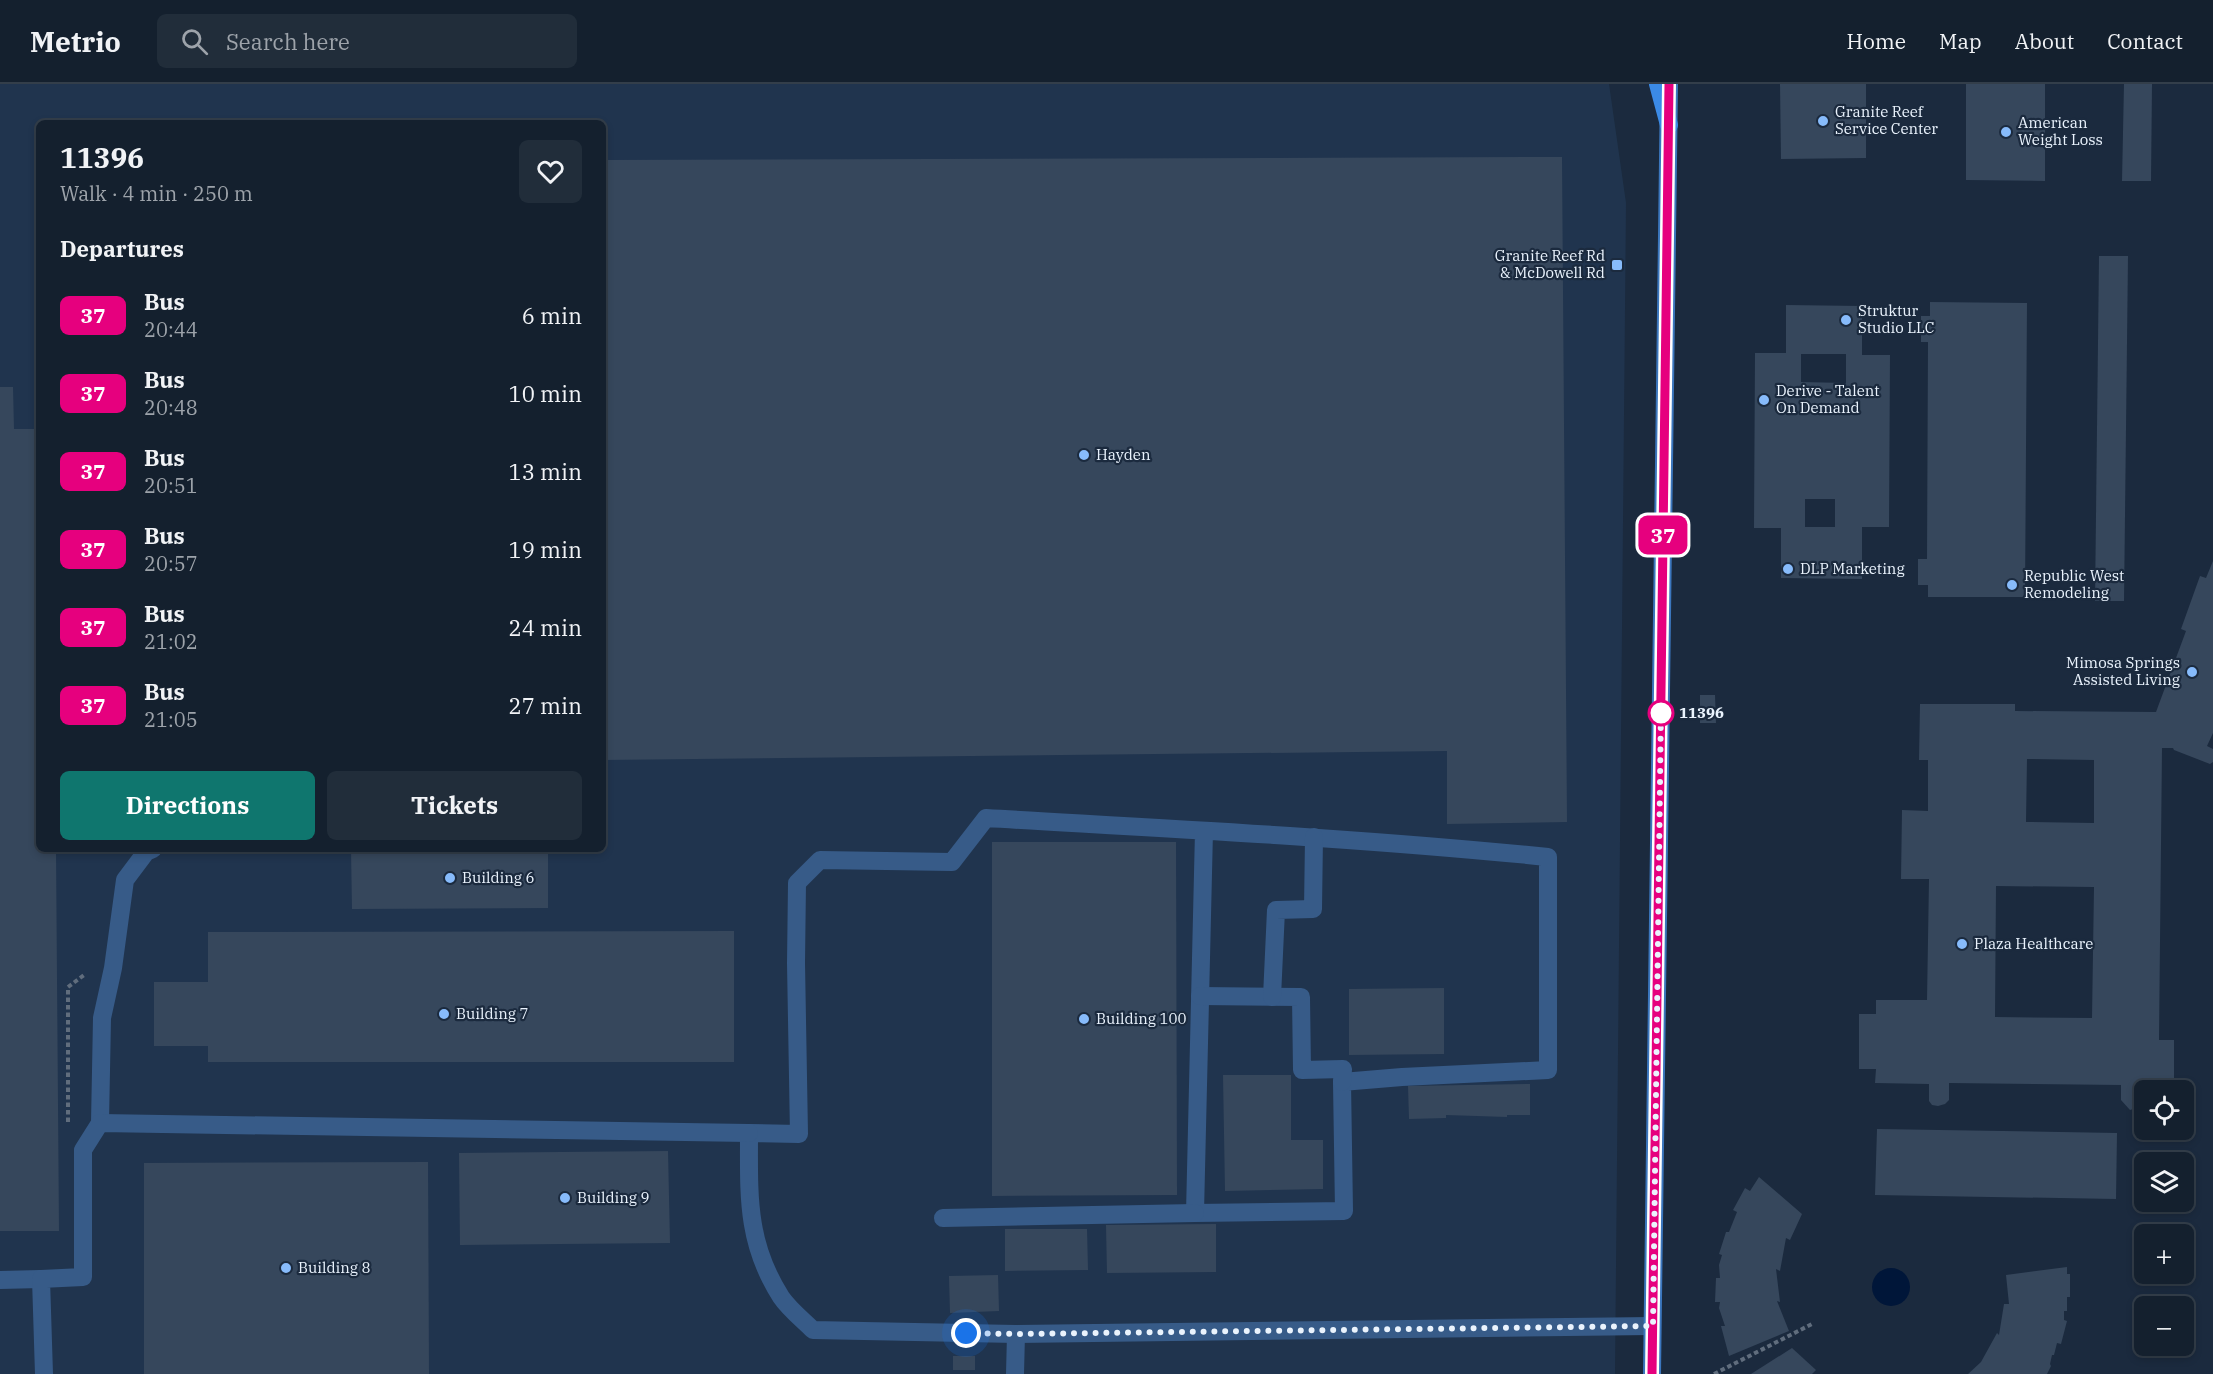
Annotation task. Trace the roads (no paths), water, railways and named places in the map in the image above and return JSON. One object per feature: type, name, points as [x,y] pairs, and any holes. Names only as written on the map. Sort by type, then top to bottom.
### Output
[{"type":"main road","points":[[1658,84],[1668,125]]},
{"type":"street","points":[[1652,1374],[1669,84]]},
{"type":"lane","points":[[100,1123],[799,1134],[797,883],[820,860],[952,862],[986,818],[1425,844],[1548,857],[1548,1070],[1342,1082]]},
{"type":"lane","points":[[1195,1213],[1204,831]]},
{"type":"lane","points":[[1272,998],[1276,910],[1313,909],[1314,837]]},
{"type":"lane","points":[[0,1280],[83,1277],[83,1150],[100,1123],[102,1018],[113,969],[125,880],[146,852]]},
{"type":"lane","points":[[944,1218],[1344,1211],[1343,1069],[1302,1070],[1301,998],[1200,996]]},
{"type":"lane","points":[[749,1132],[749,1202],[759,1255],[782,1298],[813,1330],[1016,1334],[1653,1326]]},
{"type":"lane","points":[[41,1279],[44,1374]]},
{"type":"lane","points":[[1015,1374],[1016,1334]]},
{"type":"place","name":"Granite Reef Service Center","points":[[1823,121]]},
{"type":"place","name":"American Weight Loss","points":[[2006,132]]},
{"type":"place","name":"Granite Reef Rd & McDowell Rd","points":[[1617,265]]},
{"type":"place","name":"Struktur Studio LLC","points":[[1846,320]]},
{"type":"place","name":"Derive - Talent On Demand","points":[[1764,400]]},
{"type":"place","name":"Hayden","points":[[1084,455]]},
{"type":"place","name":"DLP Marketing","points":[[1788,569]]},
{"type":"place","name":"Republic West Remodeling","points":[[2012,585]]},
{"type":"place","name":"Mimosa Springs Assisted Living","points":[[2192,672]]},
{"type":"place","name":"11396","points":[[1661,713]]},
{"type":"place","name":"Building 6","points":[[450,878]]},
{"type":"place","name":"Plaza Healthcare","points":[[1962,944]]},
{"type":"place","name":"Building 7","points":[[444,1014]]},
{"type":"place","name":"Building 100","points":[[1084,1019]]},
{"type":"place","name":"Building 9","points":[[565,1198]]},
{"type":"place","name":"Building 8","points":[[286,1268]]}]
